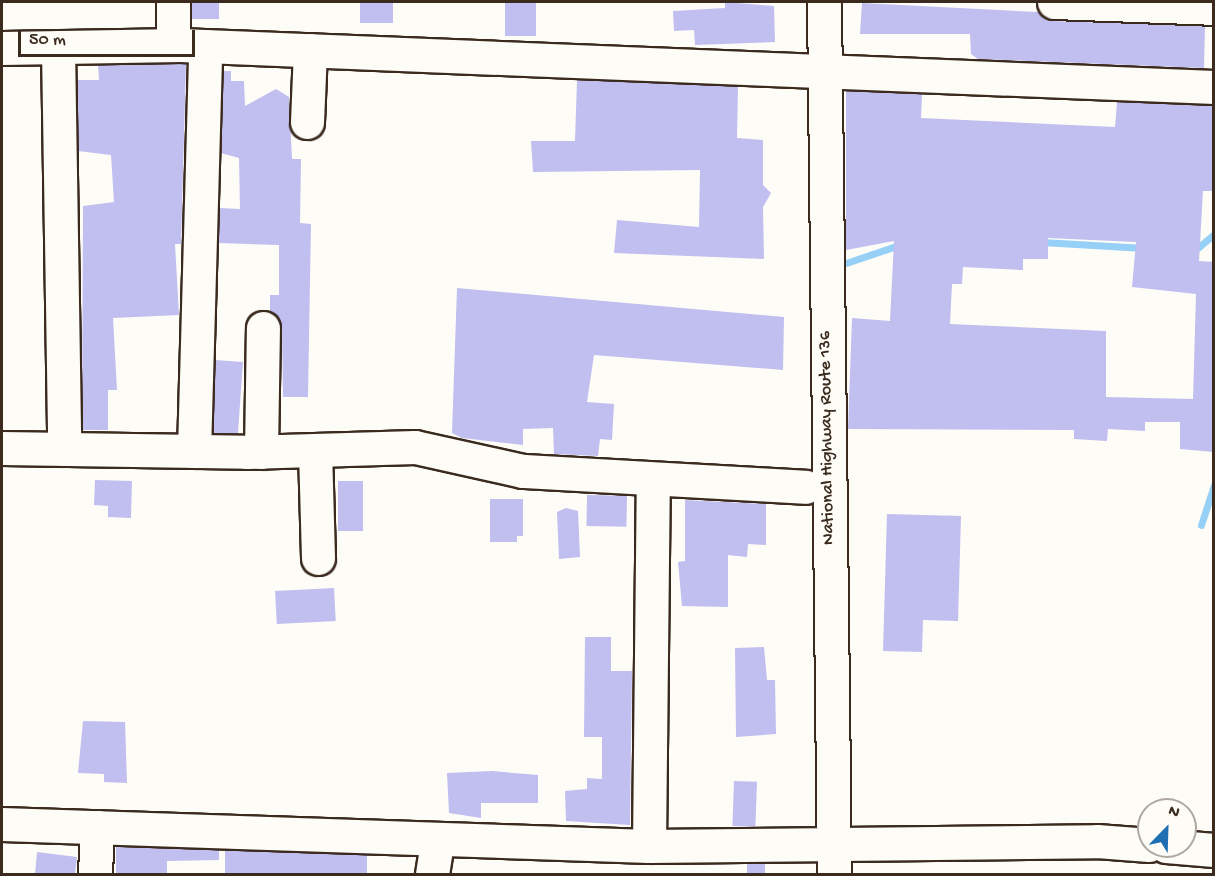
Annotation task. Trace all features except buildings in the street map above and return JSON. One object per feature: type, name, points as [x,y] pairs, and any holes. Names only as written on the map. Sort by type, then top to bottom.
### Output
[{"type":"main road","points":[[173,2],[173,45]]},
{"type":"main road","name":"National Highway Route 136","points":[[801,2],[813,68],[822,842],[811,874]]},
{"type":"main road","name":"National Highway Route 136","points":[[824,2],[813,68],[806,487],[822,842],[834,874]]},
{"type":"main road","points":[[1054,2],[1214,8]]},
{"type":"main road","points":[[194,451],[206,46]]},
{"type":"main road","points":[[2,48],[206,46],[813,68],[1214,87]]},
{"type":"main road","points":[[58,47],[64,449]]},
{"type":"main road","points":[[307,122],[310,50]]},
{"type":"main road","points":[[261,452],[262,328]]},
{"type":"main road","points":[[2,448],[261,452],[415,447],[504,469],[806,487]]},
{"type":"main road","points":[[315,450],[318,558]]},
{"type":"main road","points":[[649,846],[652,479]]},
{"type":"main road","points":[[2,824],[437,842],[649,846],[822,842],[1137,845]]},
{"type":"main road","points":[[95,874],[97,827]]},
{"type":"main road","points":[[432,874],[437,842]]},
{"type":"main road","points":[[1197,849],[1214,850]]},
{"type":"waterway","points":[[1194,251],[1214,234]]},
{"type":"waterway","points":[[1042,242],[1144,248]]},
{"type":"waterway","points":[[846,263],[902,244]]},
{"type":"waterway","points":[[1201,525],[1214,485]]}]
